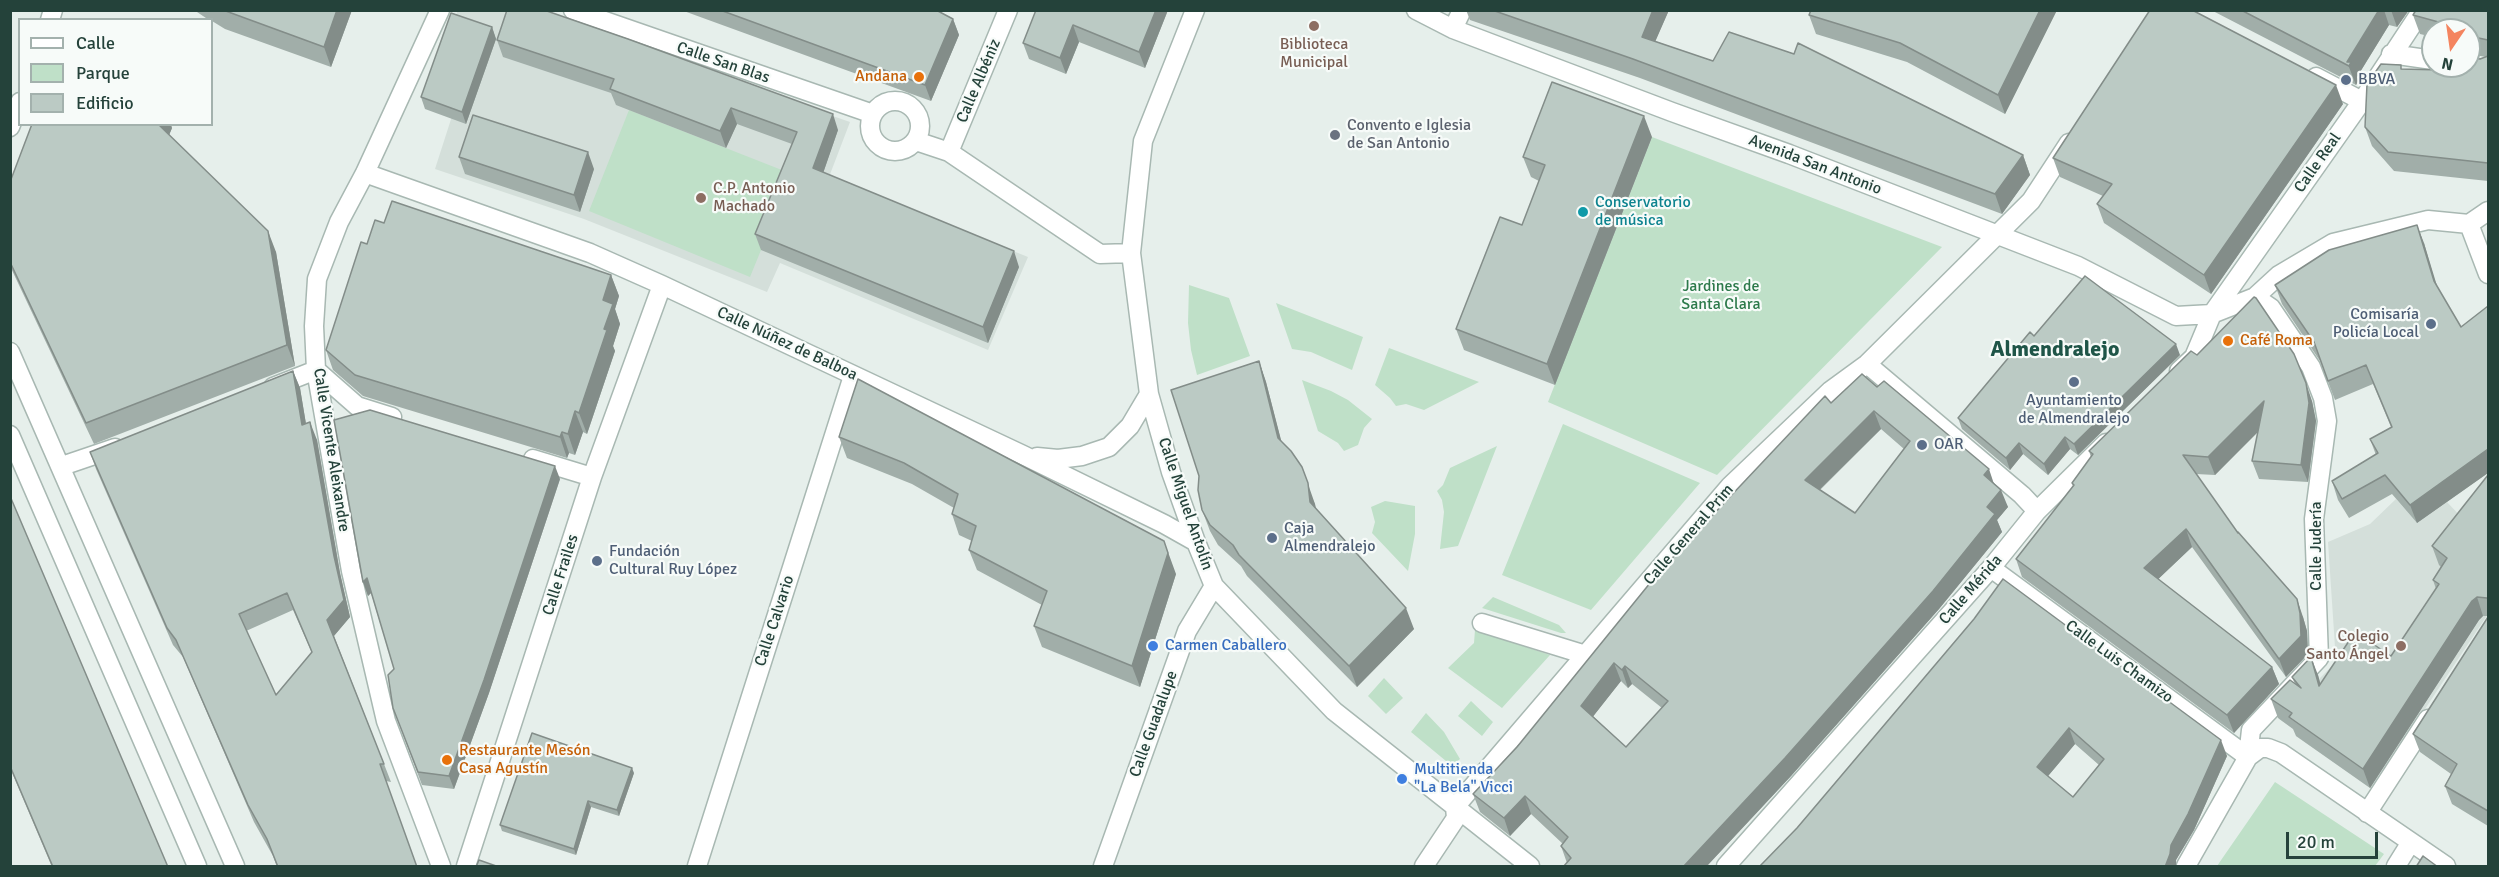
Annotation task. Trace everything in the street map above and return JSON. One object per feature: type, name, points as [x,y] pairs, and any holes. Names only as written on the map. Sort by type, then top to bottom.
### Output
[{"type":"street","name":"Calle Vicente Aleixandre","points":[[440,10],[365,173],[339,222],[317,279],[314,326],[316,370],[351,572],[386,721],[441,867]]},
{"type":"street","name":"Calle San Blas","points":[[573,10],[873,114]]},
{"type":"street","name":"Calle Albéniz","points":[[950,152],[1008,10]]},
{"type":"street","name":"Calle Miguel Antolín","points":[[1195,10],[1143,141],[1131,254],[1149,394],[1171,472],[1196,542],[1214,586],[1334,711],[1530,867]]},
{"type":"street","name":"Avenida San Antonio","points":[[1416,10],[1453,28],[1789,154],[2078,266],[2176,316],[2212,314],[2255,297]]},
{"type":"street","points":[[1453,28],[1462,10]]},
{"type":"street","name":"Calle Real","points":[[2212,314],[2362,101],[2422,10]]},
{"type":"street","points":[[2391,54],[2421,58]]},
{"type":"street","points":[[2300,69],[2362,101]]},
{"type":"street","points":[[900,101],[910,105],[917,113],[921,123],[916,141],[900,151],[881,147],[871,132],[873,114],[879,107],[889,102],[900,101]]},
{"type":"street","points":[[10,127],[18,107]]},
{"type":"street","name":"Calle General Prim","points":[[1424,867],[1456,818],[1455,807],[1730,486],[1830,391],[1867,364],[1994,235],[2031,201],[2077,130]]},
{"type":"street","points":[[916,141],[950,152],[1100,254],[1131,254]]},
{"type":"street","name":"Calle Núñez de Balboa","points":[[365,173],[590,253],[1023,455],[1196,542]]},
{"type":"street","points":[[2255,297],[2279,275],[2333,243],[2428,220],[2469,224],[2488,211]]},
{"type":"street","points":[[2469,224],[2488,274]]},
{"type":"street","name":"Calle Frailes","points":[[465,867],[592,477],[662,285]]},
{"type":"street","name":"Calle Judería","points":[[2186,867],[2248,757],[2251,730],[2319,658],[2314,519],[2327,421],[2323,398],[2311,367],[2271,308],[2255,297]]},
{"type":"street","points":[[2169,381],[2194,357],[2212,314]]},
{"type":"street","points":[[10,352],[62,466],[235,867]]},
{"type":"street","points":[[1867,364],[2022,495],[2037,512]]},
{"type":"street","points":[[261,391],[316,370],[357,406],[414,424]]},
{"type":"street","name":"Calle Calvario","points":[[697,867],[853,376]]},
{"type":"street","points":[[1023,455],[1058,459],[1082,456],[1109,447],[1130,426],[1149,394]]},
{"type":"street","name":"Calle Mérida","points":[[1726,867],[1991,568],[2037,512],[2120,430]]},
{"type":"street","points":[[10,435],[197,867]]},
{"type":"street","points":[[62,466],[132,441]]},
{"type":"street","points":[[514,454],[592,477]]},
{"type":"street","name":"Calle Luis Chamizo","points":[[1991,568],[2248,757]]},
{"type":"street","name":"Calle Guadalupe","points":[[1103,867],[1187,631],[1214,586]]},
{"type":"street","points":[[1482,622],[1586,655]]},
{"type":"street","points":[[2367,813],[2437,705]]},
{"type":"street","points":[[2248,757],[2260,748],[2268,748],[2281,753],[2446,867]]},
{"type":"street","points":[[2396,867],[2411,842]]},
{"type":"shaded area","name":"C.P. Antonio Machado","points":[[458,11],[530,11],[850,122],[829,177],[1028,257],[988,350],[780,263],[767,292],[584,219],[435,169],[453,113],[422,101],[443,33]]},
{"type":"shaded area","name":"Colegio Santo Ángel","points":[[2396,499],[2417,523],[2447,502],[2466,522],[2488,614],[2372,789],[2296,736],[2298,732],[2279,719],[2336,662],[2328,542],[2370,524]]},
{"type":"green space","points":[[629,110],[792,174],[750,277],[589,211]]},
{"type":"green space","name":"Jardines de Santa Clara","points":[[1652,137],[1942,247],[1717,475],[1548,402]]},
{"type":"green space","points":[[1189,285],[1229,298],[1250,356],[1197,375],[1188,323]]},
{"type":"green space","points":[[1276,303],[1363,337],[1352,370],[1311,352],[1292,349]]},
{"type":"green space","points":[[1389,348],[1479,382],[1424,410],[1406,404],[1396,406],[1375,385]]},
{"type":"green space","points":[[1302,380],[1348,400],[1372,419],[1364,428],[1358,445],[1344,451],[1338,443],[1318,431]]},
{"type":"green space","points":[[1563,424],[1700,483],[1591,610],[1502,575]]},
{"type":"green space","points":[[1497,446],[1458,546],[1440,549],[1444,512],[1442,500],[1437,491],[1443,485],[1450,468]]},
{"type":"green space","points":[[1385,501],[1415,506],[1415,534],[1408,571],[1372,533],[1375,522],[1371,507]]},
{"type":"green space","points":[[1493,597],[1559,625],[1566,633],[1482,608]]},
{"type":"green space","points":[[1475,630],[1550,655],[1502,708],[1448,668],[1474,643]]},
{"type":"green space","points":[[1384,678],[1403,698],[1386,714],[1368,696]]},
{"type":"green space","points":[[1471,701],[1493,722],[1482,736],[1458,716]]},
{"type":"green space","points":[[1426,713],[1444,732],[1460,759],[1452,766],[1411,732]]},
{"type":"green space","points":[[2275,782],[2384,854],[2375,866],[2217,866]]},
{"type":"building","points":[[223,10],[337,10],[324,47]]},
{"type":"building","points":[[507,10],[544,10],[833,114],[813,168],[1014,251],[983,327],[755,234],[797,132],[731,108],[720,131],[610,89],[614,79],[497,40]]},
{"type":"building","points":[[720,10],[936,10],[953,19],[925,85]]},
{"type":"building","points":[[1036,10],[1156,10],[1139,52],[1073,25],[1060,58],[1023,43]]},
{"type":"building","points":[[1492,10],[1653,10],[1642,37],[1713,61],[1729,32],[1794,54],[1798,43],[2023,155],[1995,194],[1633,59]]},
{"type":"building","points":[[1811,10],[2040,10],[1998,95],[1900,43],[1809,15]]},
{"type":"building","points":[[2150,10],[2192,10],[2336,85],[2204,275],[2097,204],[2112,184],[2053,158]]},
{"type":"building","points":[[2241,10],[2379,10],[2347,62],[2351,62],[2349,66]]},
{"type":"building","points":[[2416,10],[2488,10],[2488,40],[2481,39],[2481,18],[2424,18],[2413,15]]},
{"type":"building","points":[[451,13],[492,27],[462,112],[421,97]]},
{"type":"building","points":[[2488,56],[2488,163],[2388,152],[2365,127],[2367,84],[2381,64],[2401,65],[2401,69],[2421,69],[2421,78],[2481,78],[2481,59]]},
{"type":"building","name":"Conservatorio de música","points":[[1552,82],[1644,116],[1547,364],[1456,329],[1500,217],[1522,225],[1545,165],[1523,157]]},
{"type":"building","points":[[473,115],[588,152],[574,195],[459,157]]},
{"type":"building","points":[[31,126],[160,126],[268,231],[287,345],[86,423],[10,262],[10,182]]},
{"type":"building","points":[[392,201],[611,275],[603,300],[613,304],[604,329],[607,330],[579,413],[575,411],[568,434],[562,432],[560,437],[355,375],[326,350],[361,242],[367,244],[375,220],[384,223]]},
{"type":"building","points":[[2417,225],[2434,281],[2461,327],[2488,306],[2488,449],[2410,505],[2385,475],[2342,499],[2332,481],[2378,453],[2370,439],[2392,427],[2366,365],[2328,381],[2314,342],[2275,285],[2329,250]]},
{"type":"building","name":"Ayuntamiento de Almendralejo","points":[[2085,276],[2176,344],[2074,444],[2065,437],[2044,464],[2019,443],[2006,458],[1958,418],[2030,332],[2034,336]]},
{"type":"building","points":[[2254,297],[2294,354],[2306,383],[2309,403],[2301,465],[2252,461],[2264,401],[2208,457],[2183,455],[2238,533],[2297,599],[2301,636],[2279,659],[2186,529],[2144,568],[2272,667],[2227,715],[2016,559],[2074,485],[2072,483],[2093,454],[2089,451],[2191,351],[2197,355]]},
{"type":"building","name":"Caja Almendralejo","points":[[1259,361],[1278,438],[1302,467],[1308,483],[1310,502],[1406,608],[1349,666],[1239,555],[1233,545],[1210,525],[1202,510],[1198,490],[1199,476],[1171,390]]},
{"type":"building","points":[[293,371],[302,425],[310,422],[344,600],[327,620],[384,764],[380,764],[417,867],[278,867],[267,839],[248,805],[176,640],[167,628],[90,452]],"holes":[[[287,593],[312,652],[276,695],[239,614]]]},
{"type":"building","points":[[1862,374],[1877,387],[1884,381],[1989,469],[1984,475],[2001,490],[1987,507],[1995,514],[1933,591],[1785,758],[1683,867],[1563,867],[1571,858],[1561,846],[1568,837],[1525,796],[1504,818],[1473,794],[1517,747],[1659,572],[1825,396],[1831,403]],"holes":[[[1874,411],[1910,441],[1855,513],[1805,480]],[[1614,663],[1622,670],[1625,666],[1668,701],[1626,747],[1581,706]]]},
{"type":"building","points":[[858,379],[1164,541],[1168,553],[1132,666],[1034,626],[1047,591],[969,550],[976,526],[952,514],[958,494],[904,463],[839,437]]},
{"type":"building","points":[[370,410],[555,466],[484,680],[449,776],[418,772],[393,708],[388,675],[394,669],[367,578],[363,582],[334,420]]},
{"type":"building","points":[[2488,475],[2488,600],[2477,597],[2472,601],[2363,769],[2289,717],[2292,713],[2271,699],[2290,680],[2301,688],[2292,677],[2311,657],[2319,686],[2355,632],[2391,656],[2439,584],[2433,580],[2447,558],[2432,546]]},
{"type":"building","points":[[10,496],[168,867],[53,867],[10,766]]},
{"type":"building","points":[[2003,579],[2221,740],[2188,814],[2171,845],[2165,867],[1759,867],[1797,828],[1974,619]],"holes":[[[2069,728],[2104,759],[2073,797],[2037,767]]]},
{"type":"building","points":[[2488,617],[2488,811],[2445,786],[2457,764],[2413,734]]},
{"type":"building","points":[[532,733],[632,768],[617,810],[588,801],[574,849],[500,825]]},
{"type":"building","points":[[2423,856],[2438,867],[2416,867]]},
{"type":"building","points":[[479,860],[499,867],[476,867]]},
{"type":"place","name":"Biblioteca Municipal","points":[[1314,26]]},
{"type":"place","name":"Andana","points":[[919,77]]},
{"type":"place","name":"BBVA","points":[[2346,80]]},
{"type":"place","name":"Convento e Iglesia de San Antonio","points":[[1335,135]]},
{"type":"place","name":"C.P. Antonio Machado","points":[[701,198]]},
{"type":"place","name":"Conservatorio de música","points":[[1583,212]]},
{"type":"place","name":"Comisaría Policía Local","points":[[2431,324]]},
{"type":"place","name":"Café Roma","points":[[2228,341]]},
{"type":"place","name":"Ayuntamiento de Almendralejo","points":[[2074,382]]},
{"type":"place","name":"OAR","points":[[1922,445]]},
{"type":"place","name":"Caja Almendralejo","points":[[1272,538]]},
{"type":"place","name":"Fundación Cultural Ruy López","points":[[597,561]]},
{"type":"place","name":"Carmen Caballero","points":[[1153,646]]},
{"type":"place","name":"Colegio Santo Ángel","points":[[2401,646]]},
{"type":"place","name":"Restaurante Mesón Casa Agustín","points":[[447,760]]},
{"type":"place","name":"Multitienda \"La Bela\" Vicci","points":[[1402,779]]},
{"type":"district","name":"Almendralejo","points":[[2055,350]]}]
